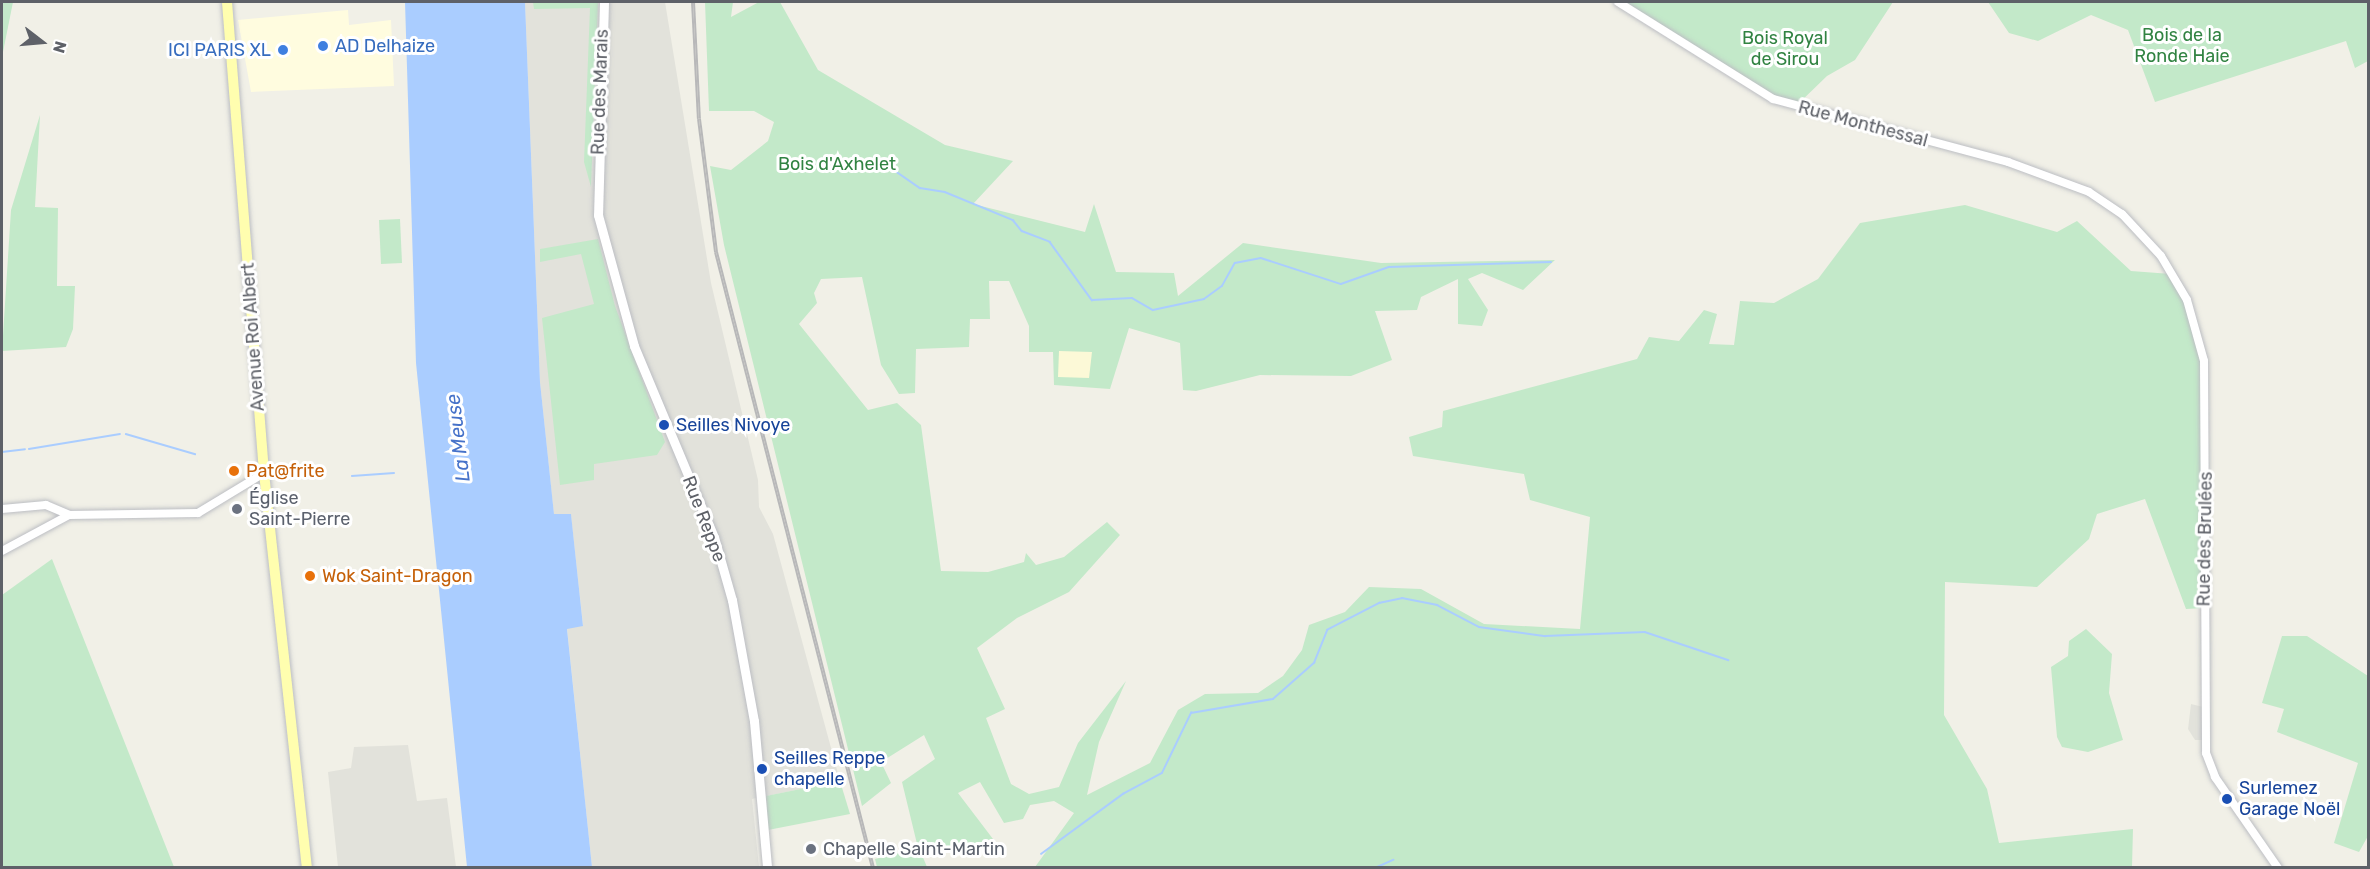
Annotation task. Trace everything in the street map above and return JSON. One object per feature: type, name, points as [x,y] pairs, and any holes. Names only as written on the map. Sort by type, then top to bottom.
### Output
[{"type":"main road","name":"Avenue Roi Albert","points":[[227,2],[264,473],[307,867]]},
{"type":"main road","name":"Rue des Marais","points":[[596,182],[604,2]]},
{"type":"main road","name":"Rue Reppe","points":[[596,182],[598,215],[634,346],[714,537],[732,600],[754,721],[767,867]]},
{"type":"street","name":"Rue Monthessal","points":[[1618,2],[1773,99],[2054,176],[2122,214]]},
{"type":"street","name":"Rue des Brulées","points":[[2122,214],[2161,256],[2187,300],[2204,361],[2204,740],[2215,777],[2278,867]]},
{"type":"street","points":[[2,509],[46,505],[69,515],[198,513],[264,473]]},
{"type":"street","points":[[2,551],[69,515]]},
{"type":"shaded area","points":[[525,2],[665,2],[711,283],[758,480],[759,507],[773,534],[840,781],[752,799],[759,867],[592,867],[567,628],[583,625],[571,515],[554,515],[540,382]]},
{"type":"shaded area","points":[[348,10],[349,25],[391,20],[394,86],[251,92],[238,20]]},
{"type":"shaded area","points":[[2191,704],[2203,707],[2204,740],[2195,740],[2188,729]]},
{"type":"shaded area","points":[[408,745],[417,801],[447,798],[456,867],[338,867],[328,772],[351,768],[354,747]]},
{"type":"green space","points":[[2,2],[13,2],[2,57]]},
{"type":"green space","points":[[533,2],[598,2],[591,187],[584,162],[590,8],[534,9]]},
{"type":"green space","name":"Bois d'Axhelet","points":[[705,2],[733,2],[731,17],[759,2],[780,2],[818,70],[945,145],[1013,161],[973,204],[1085,232],[1094,204],[1116,272],[1174,273],[1178,296],[1243,243],[1381,263],[1555,260],[1523,290],[1482,273],[1468,279],[1488,310],[1482,326],[1458,324],[1458,279],[1421,297],[1417,310],[1375,311],[1392,360],[1351,376],[1260,375],[1196,391],[1183,390],[1180,343],[1129,328],[1110,389],[1054,385],[1053,352],[1029,352],[1029,326],[1009,281],[989,281],[990,319],[970,319],[969,347],[916,349],[915,393],[899,394],[881,365],[862,277],[821,279],[814,293],[817,303],[799,324],[868,410],[897,403],[921,425],[941,571],[988,572],[1024,562],[1026,553],[1036,565],[1064,557],[1107,522],[1120,535],[1069,592],[1017,618],[977,648],[1005,709],[986,718],[1011,784],[1029,794],[1059,787],[1078,743],[1126,681],[1099,742],[1087,795],[1150,763],[1178,710],[1205,694],[1258,693],[1283,676],[1302,650],[1309,625],[1345,612],[1369,587],[1421,589],[1484,624],[1580,629],[1590,517],[1530,500],[1524,474],[1413,456],[1409,437],[1442,427],[1443,411],[1637,359],[1649,337],[1679,341],[1704,310],[1717,314],[1709,344],[1734,345],[1740,301],[1774,303],[1818,279],[1860,223],[1965,205],[2057,232],[2077,221],[2131,271],[2171,274],[2187,300],[2204,361],[2204,608],[2186,609],[2145,499],[2097,514],[2089,539],[2037,587],[1945,582],[1944,715],[1987,789],[1999,843],[2133,829],[2132,867],[1035,867],[1074,813],[1054,801],[1030,805],[1023,819],[1004,823],[980,782],[958,793],[993,839],[942,852],[919,848],[927,867],[877,867],[875,859],[918,848],[902,782],[935,759],[924,735],[881,762],[891,783],[862,806],[724,245],[710,166],[731,170],[768,141],[774,122],[754,111],[709,111]]},
{"type":"green space","name":"Bois Royal de Sirou","points":[[1618,2],[1893,2],[1855,60],[1827,76],[1796,106],[1773,99]]},
{"type":"green space","name":"Bois de la Ronde Haie","points":[[1988,2],[2368,2],[2368,61],[2355,68],[2346,41],[2155,102],[2128,30],[2091,15],[2038,41],[2009,33]]},
{"type":"green space","points":[[40,115],[35,207],[58,208],[57,286],[75,286],[73,329],[66,347],[2,351],[11,210]]},
{"type":"green space","points":[[400,219],[402,263],[381,264],[379,220]]},
{"type":"green space","points":[[598,239],[615,306],[665,442],[657,455],[594,464],[594,480],[560,485],[542,318],[594,304],[581,254],[540,262],[540,249]]},
{"type":"green space","points":[[52,559],[174,867],[2,867],[2,595]]},
{"type":"green space","points":[[2086,629],[2112,654],[2109,693],[2123,740],[2088,752],[2062,747],[2057,737],[2051,667],[2068,656],[2069,641]]},
{"type":"green space","points":[[2282,636],[2307,636],[2368,676],[2368,836],[2359,852],[2334,843],[2358,763],[2277,732],[2284,709],[2262,703]]},
{"type":"green space","points":[[840,781],[850,814],[768,830],[766,796]]},
{"type":"sand","points":[[1059,351],[1092,352],[1089,378],[1058,377]]},
{"type":"water","name":"La Meuse","points":[[405,2],[525,2],[540,382],[554,514],[571,514],[583,626],[567,629],[592,867],[467,867],[416,363]]},
{"type":"waterway","points":[[884,163],[920,188],[945,192],[1013,220],[1022,231],[1050,242],[1092,300],[1132,298],[1153,310],[1204,299],[1222,286],[1235,263],[1261,258],[1341,284],[1389,267],[1551,262]]},
{"type":"waterway","points":[[29,449],[120,434]]},
{"type":"waterway","points":[[126,434],[195,454]]},
{"type":"waterway","points":[[2,452],[25,449]]},
{"type":"waterway","points":[[352,476],[394,473]]},
{"type":"waterway","points":[[298,476],[319,478]]},
{"type":"waterway","points":[[1041,854],[1123,794],[1162,773],[1191,713],[1273,699],[1314,663],[1327,630],[1379,603],[1402,598],[1437,605],[1479,627],[1545,636],[1645,632],[1728,660]]},
{"type":"waterway","points":[[1375,868],[1393,860]]},
{"type":"railway","points":[[693,2],[699,119],[716,252],[873,868]]},
{"type":"place","name":"AD Delhaize","points":[[323,46]]},
{"type":"place","name":"ICI PARIS XL","points":[[283,50]]},
{"type":"place","name":"Seilles Nivoye","points":[[664,425]]},
{"type":"place","name":"Pat@frite","points":[[234,471]]},
{"type":"place","name":"Église Saint-Pierre","points":[[237,509]]},
{"type":"place","name":"Wok Saint-Dragon","points":[[310,576]]},
{"type":"place","name":"Seilles Reppe chapelle","points":[[762,769]]},
{"type":"place","name":"Surlemez Garage Noël","points":[[2227,799]]},
{"type":"place","name":"Chapelle Saint-Martin","points":[[811,849]]}]
